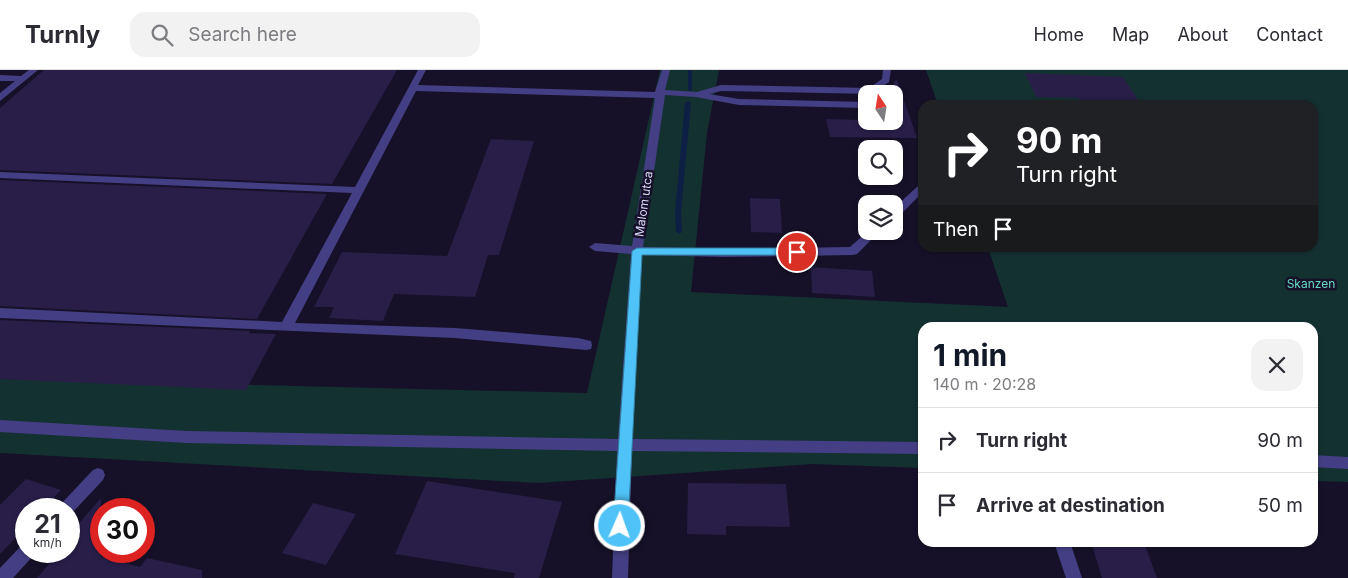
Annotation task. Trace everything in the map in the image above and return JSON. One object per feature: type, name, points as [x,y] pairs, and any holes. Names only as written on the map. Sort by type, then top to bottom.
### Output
[{"type":"street","points":[[0,98],[34,70]]},
{"type":"street","points":[[286,327],[422,70]]},
{"type":"street","name":"Malom utca","points":[[620,578],[624,445],[637,251],[660,94],[666,70]]},
{"type":"street","points":[[696,94],[721,88],[871,91],[886,80],[887,70]]},
{"type":"street","points":[[0,78],[22,79]]},
{"type":"street","points":[[412,88],[696,94],[739,102],[858,105]]},
{"type":"street","points":[[0,175],[358,190]]},
{"type":"street","points":[[903,206],[918,192]]},
{"type":"street","points":[[595,247],[687,253],[853,251],[865,240]]},
{"type":"street","points":[[0,313],[455,333],[586,345]]},
{"type":"street","points":[[0,426],[187,437],[918,448]]},
{"type":"street","points":[[1318,461],[1348,463]]},
{"type":"street","points":[[76,498],[98,475]]},
{"type":"street","points":[[1064,547],[1074,578]]},
{"type":"street","points":[[2,578],[15,563]]},
{"type":"green space","name":"Skanzen","points":[[660,70],[719,70],[707,133],[691,292],[1008,307],[989,252],[1318,252],[1318,100],[936,100],[926,70],[1348,70],[1348,482],[1318,481],[1318,322],[918,322],[918,468],[813,464],[538,483],[0,453],[0,379],[587,393]]},
{"type":"building","points":[[44,70],[397,70],[332,184],[0,170],[0,108]]},
{"type":"building","points":[[1025,73],[1123,77],[1138,100],[1079,100],[1078,98],[1036,97]]},
{"type":"building","points":[[897,80],[899,85],[894,85],[894,81]]},
{"type":"building","points":[[903,97],[917,138],[830,137],[826,119],[858,120],[858,130],[903,130]]},
{"type":"building","points":[[491,139],[534,141],[499,255],[488,255],[475,297],[394,294],[383,321],[329,318],[334,307],[314,307],[342,252],[447,256]]},
{"type":"building","points":[[0,180],[327,194],[257,319],[0,306]]},
{"type":"building","points":[[750,198],[780,199],[782,233],[751,232]]},
{"type":"building","points":[[811,267],[872,271],[875,297],[812,293]]},
{"type":"building","points":[[0,320],[250,331],[249,333],[276,334],[246,390],[0,379]]},
{"type":"building","points":[[26,479],[61,490],[53,498],[15,498],[15,538],[0,554],[0,505]]},
{"type":"building","points":[[427,481],[562,502],[539,578],[514,578],[515,573],[395,554]]},
{"type":"building","points":[[688,483],[786,484],[790,527],[726,526],[726,535],[687,534]]},
{"type":"building","points":[[313,503],[356,514],[326,565],[282,553]]},
{"type":"building","points":[[90,511],[90,563],[126,563],[140,567],[143,563],[155,563],[155,560],[202,570],[202,578],[37,578],[50,563],[80,563],[80,522]]},
{"type":"building","points":[[1093,547],[1146,547],[1157,578],[1102,578]]},
{"type":"waterway","points":[[690,70],[690,90]]},
{"type":"waterway","points":[[679,232],[678,212],[688,103]]},
{"type":"route","points":[[620,526],[637,251],[687,253],[797,252]]}]
